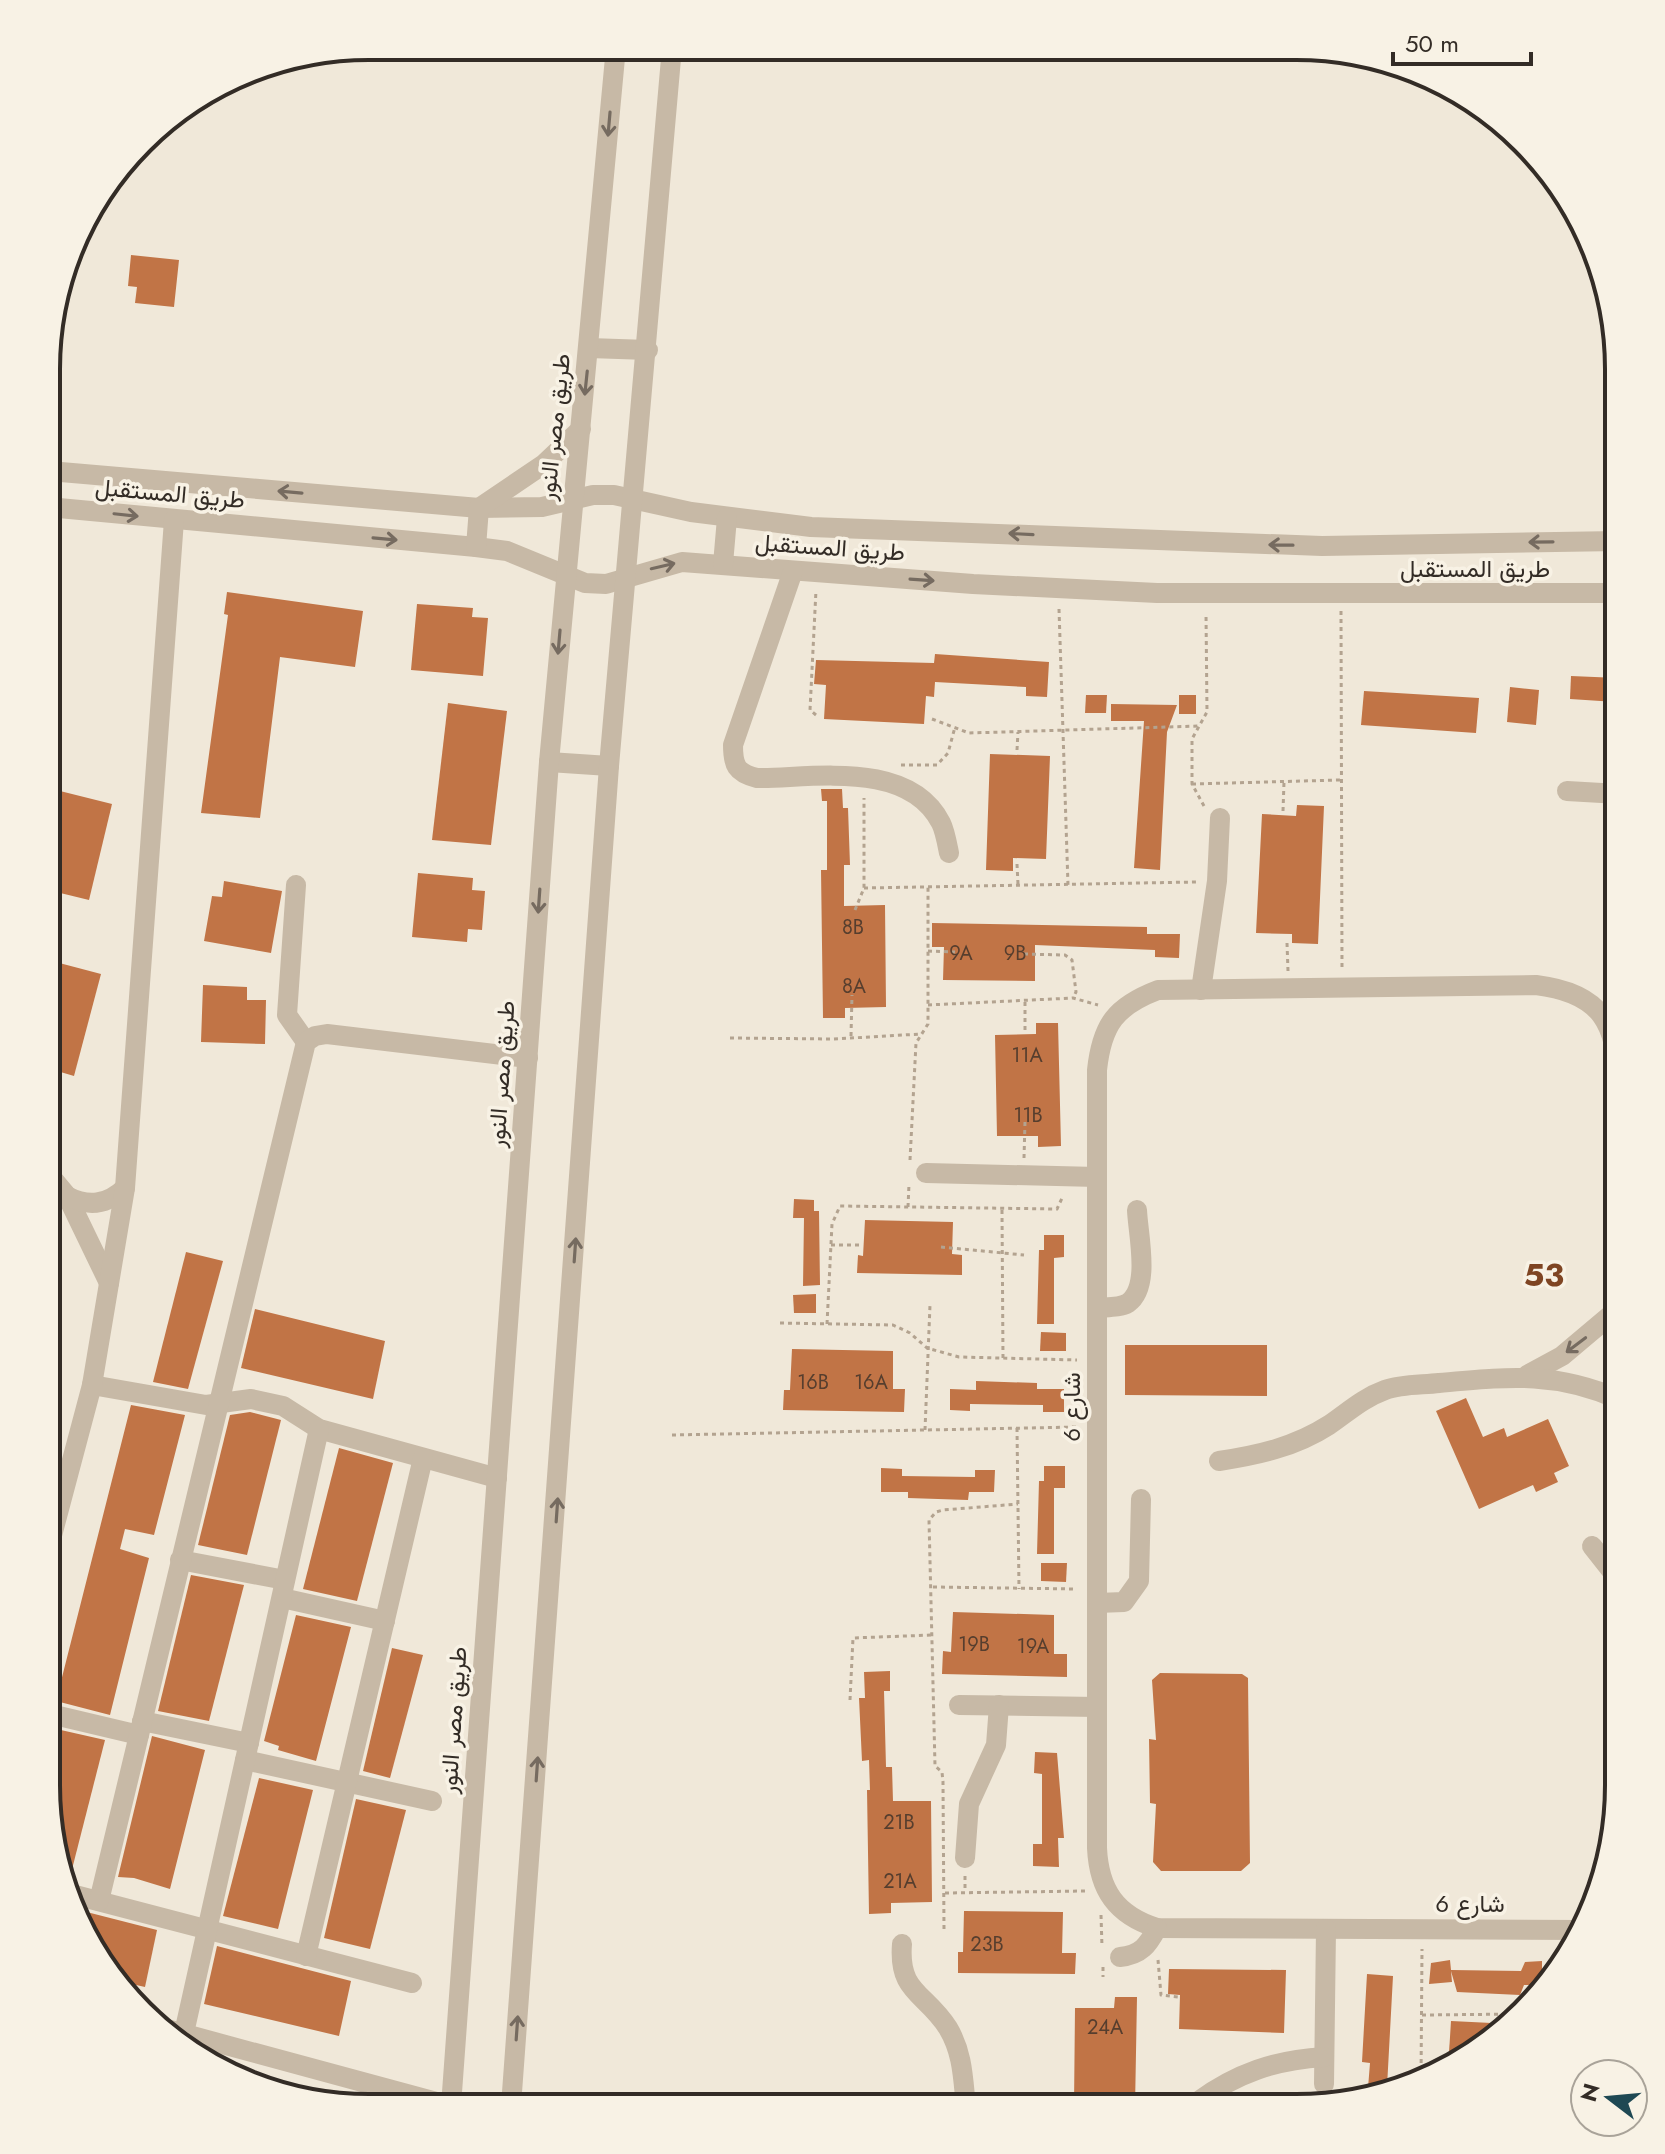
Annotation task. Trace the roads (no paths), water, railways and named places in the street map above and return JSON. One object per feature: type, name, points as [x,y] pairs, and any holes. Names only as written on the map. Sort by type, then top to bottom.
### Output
[{"type":"street","name":"طريق مصر النور","points":[[452,2094],[549,762],[615,60]]},
{"type":"street","points":[[512,2094],[609,766],[648,350],[671,60]]},
{"type":"street","points":[[589,348],[648,350]]},
{"type":"street","points":[[476,547],[479,508],[544,464],[581,429]]},
{"type":"street","name":"طريق المستقبل","points":[[60,472],[479,508],[542,507],[614,495],[727,518],[811,527],[1322,546],[1605,541]]},
{"type":"street","name":"طريق المستقبل","points":[[60,508],[507,551],[585,583],[606,584],[682,562],[1059,588],[1206,593],[1605,593]]},
{"type":"street","points":[[723,564],[727,518]]},
{"type":"street","points":[[60,1505],[92,1385],[125,1188],[174,520]]},
{"type":"street","points":[[793,571],[733,745],[733,763],[742,775],[757,778],[865,778],[895,783],[922,798],[941,823],[949,853]]},
{"type":"street","points":[[549,762],[609,766]]},
{"type":"street","points":[[1567,791],[1605,793]]},
{"type":"street","points":[[1220,818],[1217,881],[1201,990],[1536,985],[1564,988],[1588,1001],[1605,1019]]},
{"type":"street","points":[[296,885],[287,1015],[306,1042]]},
{"type":"street","name":"شارع 6","points":[[1201,990],[1158,990],[1133,1000],[1112,1018],[1100,1042],[1097,1070],[1097,1859],[1103,1891],[1127,1915],[1157,1928],[1569,1930]]},
{"type":"street","points":[[99,1901],[306,1042],[315,1036],[327,1034],[528,1058]]},
{"type":"street","points":[[915,1175],[1097,1177]]},
{"type":"street","points":[[60,1188],[109,1283]]},
{"type":"street","points":[[67,1196],[77,1201],[99,1203],[125,1188]]},
{"type":"street","points":[[1097,1308],[1125,1305],[1136,1296],[1141,1282],[1137,1210]]},
{"type":"street","points":[[1527,1375],[1562,1356],[1605,1320]]},
{"type":"street","points":[[1219,1461],[1257,1455],[1294,1444],[1328,1426],[1358,1402],[1388,1388],[1527,1375],[1560,1379],[1605,1395]]},
{"type":"street","points":[[92,1385],[206,1405],[251,1399],[283,1406],[319,1429],[497,1478]]},
{"type":"street","points":[[184,2032],[319,1429]]},
{"type":"street","points":[[306,1956],[423,1458]]},
{"type":"street","points":[[1097,1596],[1124,1602],[1139,1581],[1141,1499]]},
{"type":"street","points":[[1592,1546],[1605,1562]]},
{"type":"street","points":[[180,1560],[385,1621]]},
{"type":"street","points":[[959,1705],[1097,1707]]},
{"type":"street","points":[[965,1858],[969,1804],[996,1745],[999,1705]]},
{"type":"street","points":[[60,1715],[141,1728],[247,1752],[347,1782],[432,1801]]},
{"type":"street","points":[[81,1897],[412,1983]]},
{"type":"street","points":[[1120,1957],[1131,1956],[1148,1945],[1157,1928]]},
{"type":"street","points":[[1324,2084],[1326,1929]]},
{"type":"street","points":[[902,1944],[900,1968],[909,1989],[947,2027],[961,2054],[965,2094]]},
{"type":"street","points":[[186,2033],[407,2094]]},
{"type":"street","points":[[1210,2094],[1243,2073],[1296,2059],[1324,2057]]},
{"type":"district","name":"53","points":[[1544,1275]]}]
